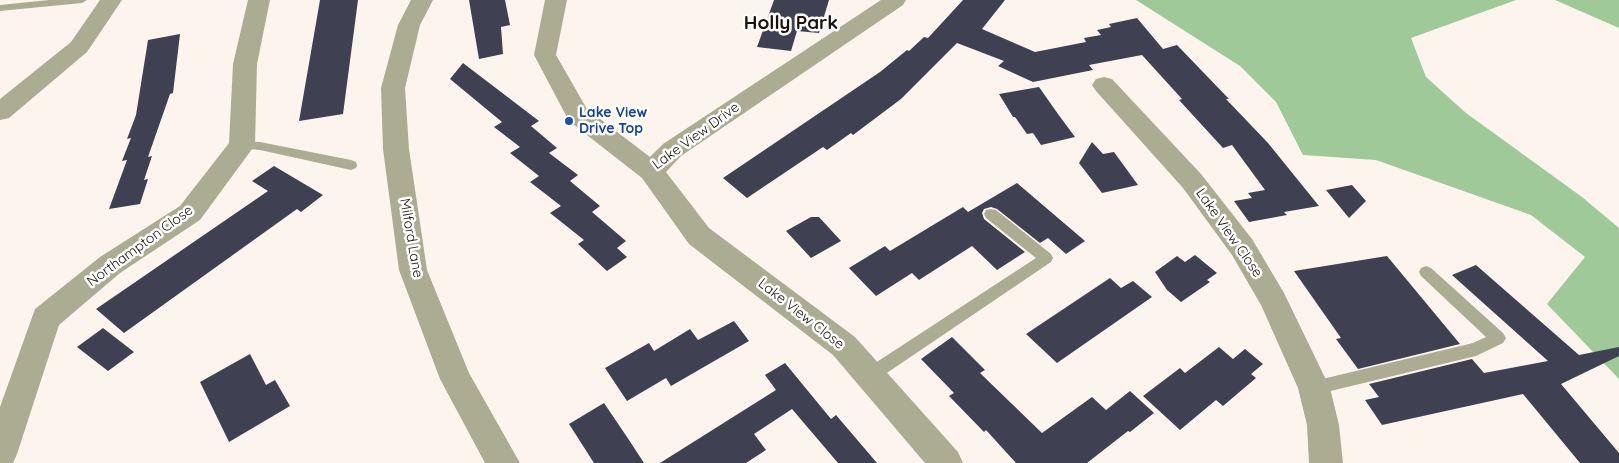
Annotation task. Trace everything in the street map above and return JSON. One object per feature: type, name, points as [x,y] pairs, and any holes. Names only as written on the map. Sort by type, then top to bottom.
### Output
[{"type":"street","points":[[0,112],[79,47],[111,0]]},
{"type":"street","points":[[242,145],[245,64],[259,0]]},
{"type":"street","name":"Milford Lane","points":[[422,0],[409,25],[393,88],[396,149],[413,270],[456,379],[503,463]]},
{"type":"street","name":"Lake View Drive","points":[[556,0],[545,55],[573,106],[578,115],[651,171],[672,150],[895,0]]},
{"type":"street","name":"Lake View Close","points":[[1104,85],[1192,181],[1242,247],[1274,301],[1314,388],[1322,425],[1326,463]]},
{"type":"street","name":"Northampton Close","points":[[0,454],[46,318],[110,264],[190,213],[242,145]]},
{"type":"street","name":"Lake View Close","points":[[651,171],[699,236],[844,346],[946,463]]},
{"type":"lane","points":[[0,8],[82,0]]},
{"type":"lane","points":[[242,145],[260,146],[351,165]]},
{"type":"lane","points":[[869,376],[1046,258],[991,214]]},
{"type":"lane","points":[[1314,388],[1476,349],[1498,338],[1426,272]]},
{"type":"green space","points":[[1136,0],[1516,0],[1411,38],[1426,77],[1466,113],[1582,197],[1619,228],[1619,379],[1547,304],[1585,257],[1531,215],[1376,160],[1303,155],[1276,102],[1240,66]]},
{"type":"green space","points":[[1555,0],[1619,0],[1619,28]]},
{"type":"building","points":[[320,0],[358,0],[343,114],[299,121]]},
{"type":"building","points":[[469,0],[505,0],[510,25],[501,27],[503,54],[479,59]]},
{"type":"building","points":[[774,0],[829,0],[819,33],[797,31],[791,51],[757,47]]},
{"type":"building","points":[[963,0],[1005,0],[982,29],[1035,52],[1086,42],[1084,38],[1101,35],[1097,30],[1111,27],[1109,24],[1137,18],[1163,49],[1177,45],[1268,143],[1319,206],[1284,212],[1287,215],[1249,222],[1234,201],[1252,198],[1248,193],[1265,190],[1232,145],[1223,148],[1179,100],[1182,99],[1142,55],[1089,65],[1093,70],[1033,82],[998,66],[1004,61],[957,43],[901,99],[853,135],[851,133],[827,150],[823,147],[747,198],[723,178],[880,72],[907,50],[909,51],[924,37],[928,38]]},
{"type":"building","points":[[180,34],[173,93],[170,94],[148,157],[152,156],[144,180],[148,179],[140,204],[109,209],[127,160],[122,161],[131,138],[127,139],[136,115],[148,40]]},
{"type":"building","points":[[463,63],[539,121],[531,126],[557,148],[549,153],[578,175],[570,181],[600,206],[592,212],[626,241],[617,248],[627,257],[607,271],[578,244],[584,240],[550,213],[561,206],[530,182],[539,176],[510,153],[520,147],[494,127],[502,122],[450,79]]},
{"type":"building","points":[[1039,87],[1075,137],[1041,145],[1033,133],[1027,134],[1015,117],[1013,117],[999,94]]},
{"type":"building","points":[[1092,142],[1103,154],[1114,152],[1138,185],[1102,193],[1079,163]]},
{"type":"building","points":[[274,166],[323,195],[301,212],[297,209],[124,333],[96,309],[268,191],[252,181]]},
{"type":"building","points":[[1017,183],[1085,241],[1066,254],[1048,238],[1040,243],[997,209],[991,207],[984,209],[982,213],[984,219],[1025,252],[997,270],[972,246],[919,280],[912,273],[876,296],[849,268],[885,246],[890,251],[963,207],[968,212]]},
{"type":"building","points":[[1352,185],[1366,201],[1349,218],[1326,190]]},
{"type":"building","points":[[811,217],[819,217],[841,241],[811,258],[786,231]]},
{"type":"building","points":[[1195,255],[1217,273],[1207,280],[1210,282],[1181,302],[1167,290],[1155,272],[1177,256],[1185,262]]},
{"type":"building","points":[[1387,256],[1460,344],[1358,369],[1336,339],[1341,338],[1294,271]]},
{"type":"building","points":[[1476,265],[1579,355],[1619,347],[1619,356],[1561,384],[1619,453],[1619,463],[1580,463],[1523,394],[1382,425],[1365,400],[1379,397],[1369,384],[1472,359],[1484,373],[1548,361],[1452,275]]},
{"type":"building","points":[[1110,278],[1121,288],[1133,281],[1152,297],[1057,363],[1026,334]]},
{"type":"building","points":[[734,321],[749,341],[671,386],[666,378],[627,401],[605,368],[649,343],[654,351],[690,329],[698,340]]},
{"type":"building","points":[[103,328],[134,352],[108,371],[77,347]]},
{"type":"building","points":[[952,337],[985,370],[980,373],[1042,433],[1092,397],[1106,410],[1130,391],[1154,413],[1087,463],[1016,463],[986,430],[984,432],[949,396],[954,393],[921,359]]},
{"type":"building","points":[[1219,347],[1233,359],[1245,349],[1263,364],[1251,374],[1256,378],[1223,406],[1216,400],[1180,430],[1143,396],[1180,368],[1185,373]]},
{"type":"building","points":[[250,354],[266,385],[275,380],[290,406],[229,442],[200,382]]},
{"type":"building","points":[[785,363],[831,419],[836,415],[877,463],[838,463],[792,409],[754,434],[766,450],[746,463],[660,463],[776,390],[765,375]]},
{"type":"building","points":[[604,403],[644,463],[594,463],[569,424]]},
{"type":"place","name":"Lake View Drive Top","points":[[569,121]]},
{"type":"district","name":"Holly Park","points":[[791,23]]}]
